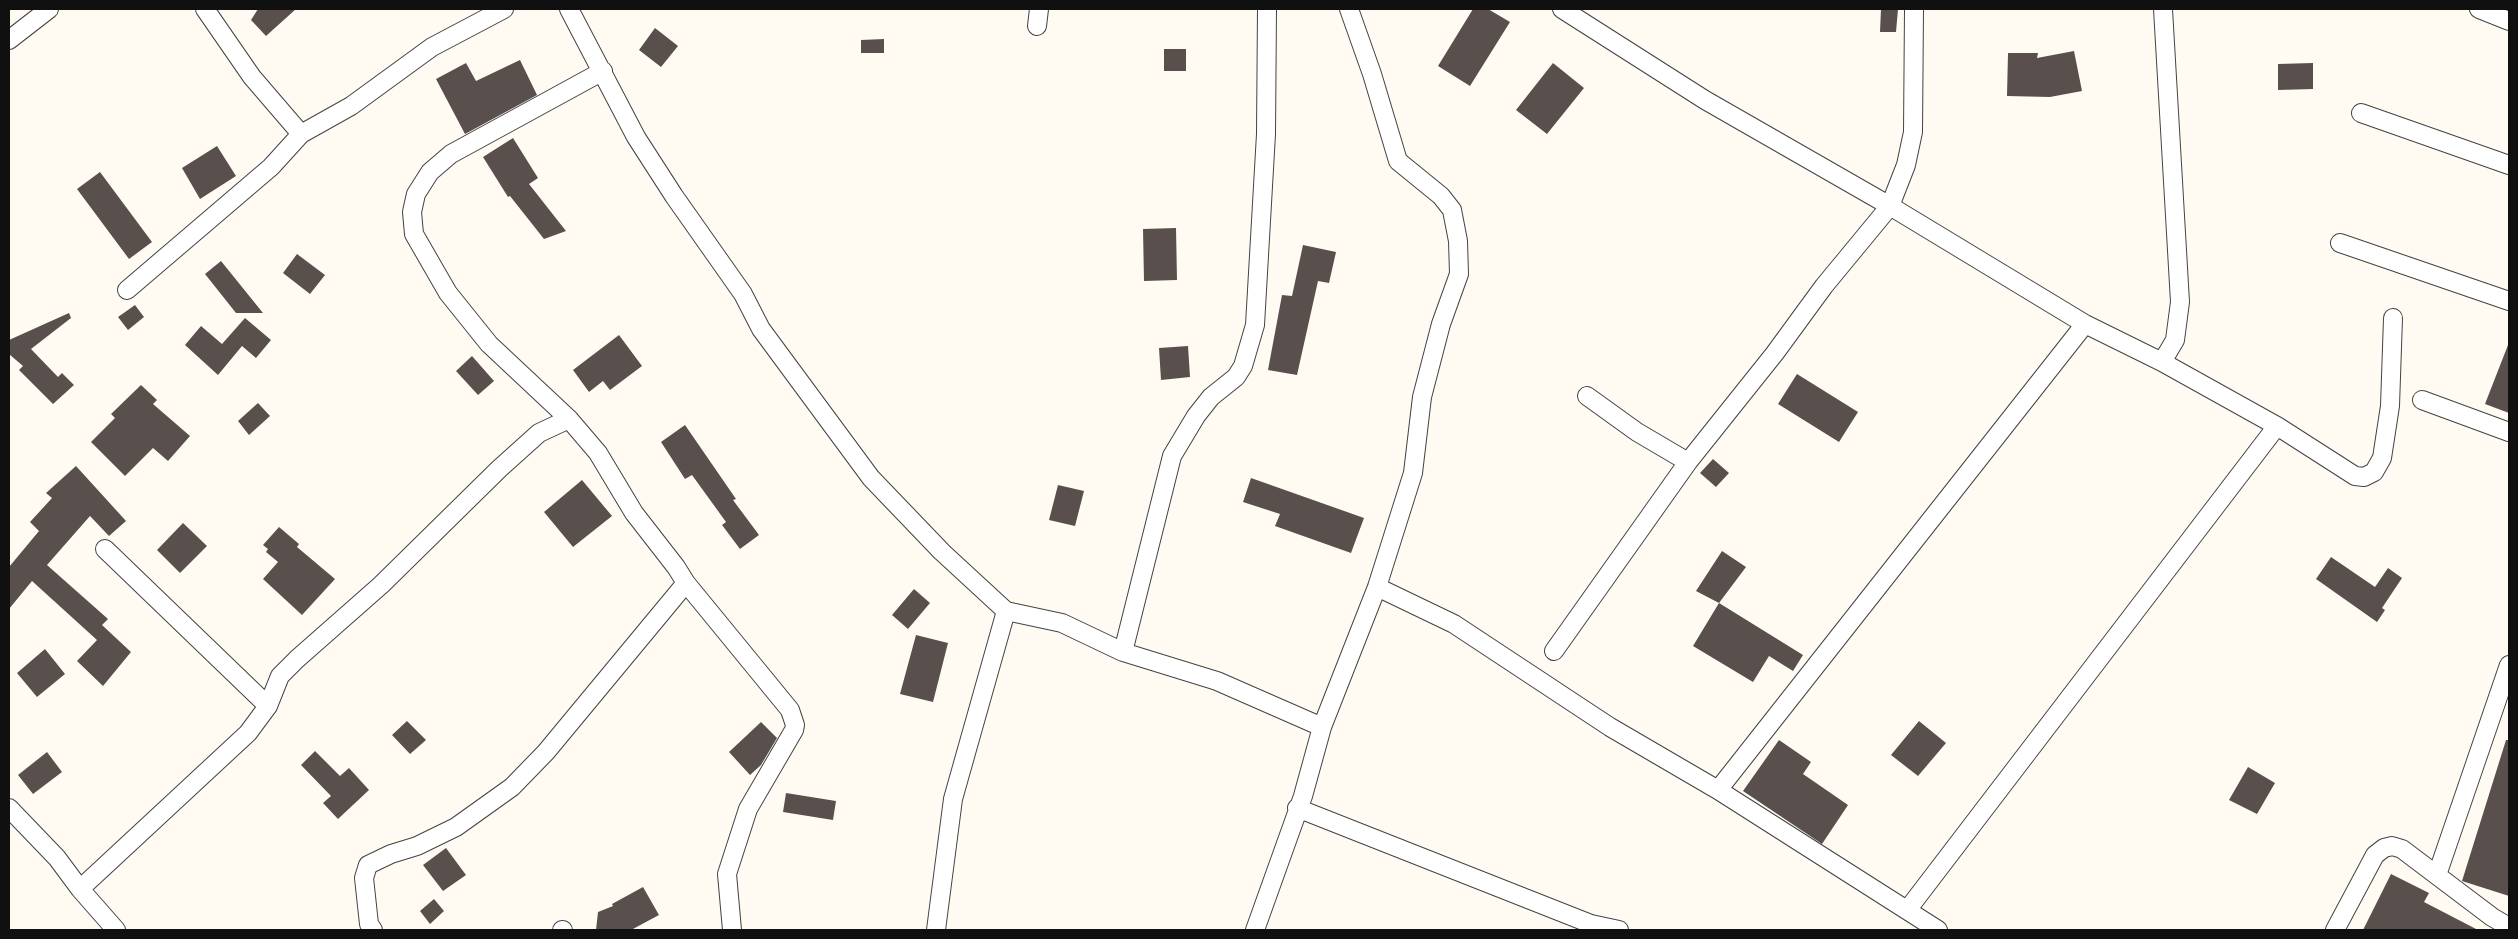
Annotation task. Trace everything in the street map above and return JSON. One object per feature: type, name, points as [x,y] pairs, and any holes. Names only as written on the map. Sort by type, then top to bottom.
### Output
[{"type":"street","points":[[9,40],[49,9]]},
{"type":"street","points":[[205,9],[252,77],[301,134]]},
{"type":"street","points":[[127,290],[271,167],[301,134],[351,106],[432,47],[504,9]]},
{"type":"street","points":[[569,9],[604,71],[636,137],[674,196],[743,294],[761,329],[871,478],[942,552],[1006,611],[1062,623],[1123,652],[1216,681],[1322,727]]},
{"type":"street","points":[[1123,652],[1172,456],[1206,404],[1236,377],[1243,366],[1255,325],[1266,134],[1267,9]]},
{"type":"street","points":[[1255,930],[1297,808],[1322,727],[1377,586],[1413,473],[1422,397],[1441,324],[1459,274],[1455,219],[1441,196],[1398,161],[1372,74],[1349,9]]},
{"type":"street","points":[[1562,9],[1705,100],[1890,206],[2085,324],[2162,362],[2277,426],[2330,458],[2349,473],[2364,477],[2374,472],[2382,458],[2390,406],[2393,318]]},
{"type":"street","points":[[1554,651],[1688,462],[1775,353],[1824,286],[1890,206],[1906,164],[1914,132],[1914,9]]},
{"type":"street","points":[[2162,362],[2175,340],[2180,302],[2164,9]]},
{"type":"street","points":[[2479,9],[2509,21]]},
{"type":"street","points":[[604,71],[452,154],[430,172],[416,194],[412,212],[414,234],[448,293],[489,344],[569,419],[598,453],[634,513],[676,567],[686,584],[770,683],[790,710],[795,725],[748,808],[727,874],[732,930]]},
{"type":"street","points":[[2362,113],[2509,165]]},
{"type":"street","points":[[2340,242],[2509,301]]},
{"type":"street","points":[[1718,790],[2085,324]]},
{"type":"street","points":[[1587,396],[1637,432],[1688,462]]},
{"type":"street","points":[[2422,400],[2509,432]]},
{"type":"street","points":[[80,889],[248,733],[268,706],[280,676],[297,659],[380,585],[499,469],[539,433],[569,419]]},
{"type":"street","points":[[1908,909],[2277,426]]},
{"type":"street","points":[[104,549],[268,706]]},
{"type":"street","points":[[373,930],[369,924],[365,886],[365,871],[368,865],[391,854],[417,846],[456,827],[512,787],[546,752],[686,584]]},
{"type":"street","points":[[1377,586],[1454,624],[1610,727],[1718,790],[1908,909],[1938,930]]},
{"type":"street","points":[[936,930],[953,799],[1006,611]]},
{"type":"street","points":[[2438,875],[2509,665]]},
{"type":"street","points":[[9,808],[57,858],[80,889],[116,930]]},
{"type":"street","points":[[1297,808],[1591,924],[1619,930]]},
{"type":"street","points":[[2335,930],[2375,855],[2384,848],[2392,846],[2402,849],[2438,875],[2489,924],[2509,927]]},
{"type":"building","points":[[258,9],[296,9],[266,36],[251,20]]},
{"type":"building","points":[[1473,9],[1488,9],[1510,22],[1470,86],[1438,66]]},
{"type":"building","points":[[1881,9],[1898,9],[1896,32],[1880,32]]},
{"type":"building","points":[[655,28],[678,46],[661,67],[639,50]]},
{"type":"building","points":[[884,39],[884,53],[861,53],[861,40]]},
{"type":"building","points":[[1164,49],[1186,49],[1186,71],[1164,71]]},
{"type":"building","points":[[2074,51],[2082,91],[2050,97],[2007,96],[2008,53],[2038,53],[2037,58]]},
{"type":"building","points":[[520,60],[537,95],[465,134],[436,79],[466,63],[476,81]]},
{"type":"building","points":[[1553,63],[1584,88],[1547,134],[1516,110]]},
{"type":"building","points":[[2313,63],[2313,89],[2278,90],[2278,64]]},
{"type":"building","points":[[513,138],[538,178],[529,184],[566,231],[544,239],[510,196],[508,197],[483,157]]},
{"type":"building","points":[[217,146],[236,176],[200,199],[182,168]]},
{"type":"building","points":[[100,172],[152,242],[129,259],[77,189]]},
{"type":"building","points":[[1176,228],[1177,280],[1144,281],[1143,229]]},
{"type":"building","points":[[1303,245],[1336,252],[1329,283],[1318,281],[1297,375],[1268,370],[1282,295],[1292,296]]},
{"type":"building","points":[[297,254],[325,275],[310,294],[283,273]]},
{"type":"building","points":[[221,261],[263,313],[236,313],[205,274]]},
{"type":"building","points":[[135,305],[144,317],[128,330],[118,317]]},
{"type":"building","points":[[69,313],[71,318],[31,349],[58,377],[62,373],[74,385],[53,404],[19,370],[23,366],[9,354],[9,340]]},
{"type":"building","points":[[245,318],[271,340],[256,358],[242,346],[218,375],[185,345],[201,326],[222,344]]},
{"type":"building","points":[[619,335],[642,366],[610,390],[603,381],[589,392],[573,370]]},
{"type":"building","points":[[2509,345],[2509,413],[2485,404]]},
{"type":"building","points":[[1188,346],[1190,377],[1161,380],[1159,348]]},
{"type":"building","points":[[472,356],[494,381],[478,395],[456,371]]},
{"type":"building","points":[[1797,374],[1858,412],[1839,442],[1778,404]]},
{"type":"building","points":[[141,385],[157,400],[153,404],[190,436],[168,461],[153,448],[125,476],[91,442],[115,418],[111,414]]},
{"type":"building","points":[[258,403],[270,416],[249,435],[238,421]]},
{"type":"building","points":[[685,425],[736,499],[733,500],[759,535],[740,549],[722,525],[726,522],[692,475],[685,479],[661,442]]},
{"type":"building","points":[[1713,459],[1729,473],[1716,487],[1700,473]]},
{"type":"building","points":[[76,466],[126,521],[109,536],[90,516],[47,565],[108,619],[102,625],[131,652],[103,686],[77,661],[97,640],[32,581],[9,609],[9,567],[39,531],[30,522],[52,498],[46,493]]},
{"type":"building","points":[[1251,478],[1364,518],[1351,553],[1275,526],[1280,514],[1243,502]]},
{"type":"building","points":[[582,480],[612,516],[573,547],[544,512]]},
{"type":"building","points":[[1058,485],[1084,491],[1075,526],[1049,520]]},
{"type":"building","points":[[183,523],[207,546],[180,573],[157,550]]},
{"type":"building","points":[[279,527],[299,544],[297,547],[335,579],[302,615],[263,579],[278,562],[266,552],[268,549],[263,545]]},
{"type":"building","points":[[1722,551],[1746,567],[1719,603],[1696,591]]},
{"type":"building","points":[[2331,557],[2375,587],[2388,568],[2402,578],[2382,608],[2385,610],[2377,622],[2316,579]]},
{"type":"building","points":[[914,589],[930,603],[908,629],[892,615]]},
{"type":"building","points":[[1719,603],[1803,655],[1793,671],[1769,656],[1753,682],[1693,646]]},
{"type":"building","points":[[916,635],[948,643],[933,702],[900,694]]},
{"type":"building","points":[[45,649],[65,674],[37,697],[17,673]]},
{"type":"building","points":[[407,721],[426,740],[410,754],[392,735]]},
{"type":"building","points":[[1919,721],[1946,743],[1918,776],[1891,755]]},
{"type":"building","points":[[761,722],[777,738],[761,765],[750,775],[729,752]]},
{"type":"building","points":[[1779,740],[1811,762],[1803,774],[1848,805],[1822,844],[1743,791]]},
{"type":"building","points":[[2506,740],[2509,740],[2509,896],[2462,881]]},
{"type":"building","points":[[315,751],[340,776],[349,768],[369,790],[338,819],[323,803],[331,796],[301,765]]},
{"type":"building","points":[[47,752],[62,772],[33,794],[18,775]]},
{"type":"building","points":[[2248,767],[2275,783],[2257,814],[2229,800]]},
{"type":"building","points":[[786,793],[836,801],[833,820],[783,812]]},
{"type":"building","points":[[446,848],[466,875],[443,891],[423,865]]},
{"type":"building","points":[[2391,874],[2429,893],[2424,902],[2478,930],[2363,930]]},
{"type":"building","points":[[643,887],[659,915],[631,930],[596,930],[598,912],[613,906],[612,904]]},
{"type":"building","points":[[434,899],[444,911],[430,924],[420,911]]}]
